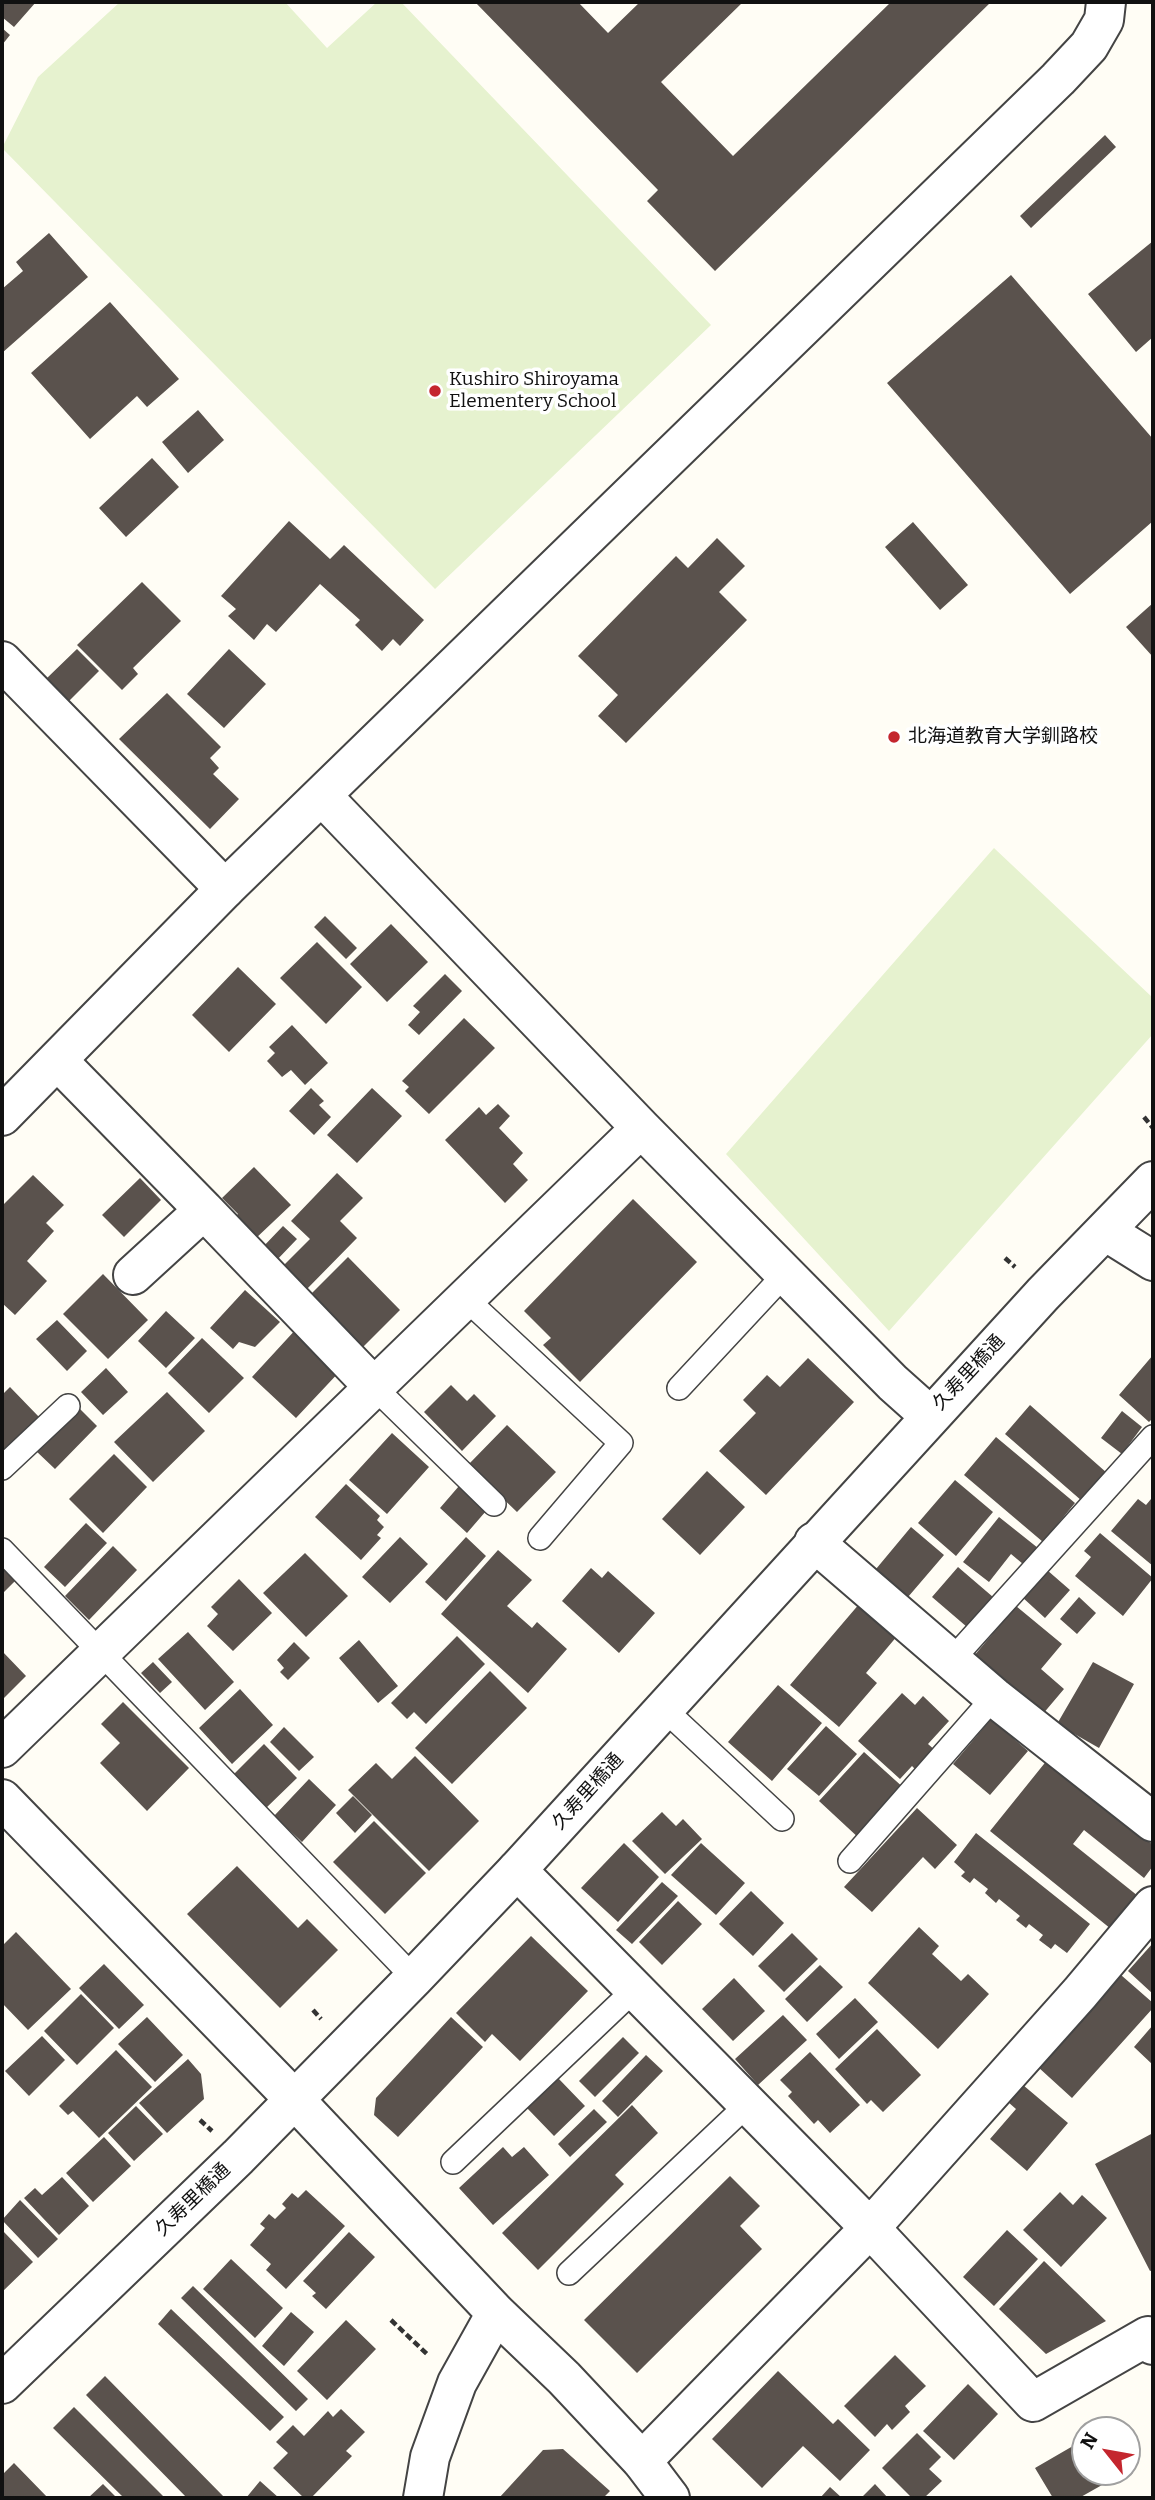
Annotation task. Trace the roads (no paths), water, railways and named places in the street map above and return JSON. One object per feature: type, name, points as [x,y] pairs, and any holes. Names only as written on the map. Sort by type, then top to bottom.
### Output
[{"type":"street","points":[[2,1116],[58,1062],[225,889],[1058,79],[1089,46],[1104,20],[1106,2]]},
{"type":"street","points":[[2,662],[225,889]]},
{"type":"street","points":[[322,796],[641,1128],[893,1383],[930,1416]]},
{"type":"street","points":[[58,1062],[374,1387]]},
{"type":"street","points":[[2,1748],[641,1128]]},
{"type":"street","name":"久寿里橋通","points":[[2,2384],[414,1978],[517,1870],[930,1416],[1153,1181]]},
{"type":"street","points":[[133,1275],[204,1210]]},
{"type":"street","points":[[1105,1231],[1153,1261]]},
{"type":"street","points":[[814,1542],[951,1661],[1153,1822]]},
{"type":"street","points":[[2,1799],[294,2099],[496,2313],[564,2378],[642,2461],[670,2498]]},
{"type":"street","points":[[517,1870],[870,2228],[1033,2402],[1149,2336],[1153,2345]]},
{"type":"street","points":[[642,2461],[870,2228],[1080,1993],[1153,1906]]},
{"type":"street","points":[[423,2498],[430,2457],[457,2383],[496,2313]]},
{"type":"lane","points":[[679,1388],[785,1274]]},
{"type":"lane","points":[[466,1298],[621,1443],[540,1538]]},
{"type":"lane","points":[[374,1387],[494,1504]]},
{"type":"lane","points":[[2,1468],[68,1406]]},
{"type":"lane","points":[[951,1661],[1153,1437]]},
{"type":"lane","points":[[2,1550],[414,1978]]},
{"type":"lane","points":[[850,1861],[995,1697]]},
{"type":"lane","points":[[664,1709],[782,1819]]},
{"type":"lane","points":[[453,2162],[635,1989]]},
{"type":"lane","points":[[569,2273],[747,2105]]},
{"type":"place","name":"Kushiro Shiroyama Elementery School","points":[[435,391]]},
{"type":"place","name":"北海道教育大学釧路校","points":[[894,737]]}]
